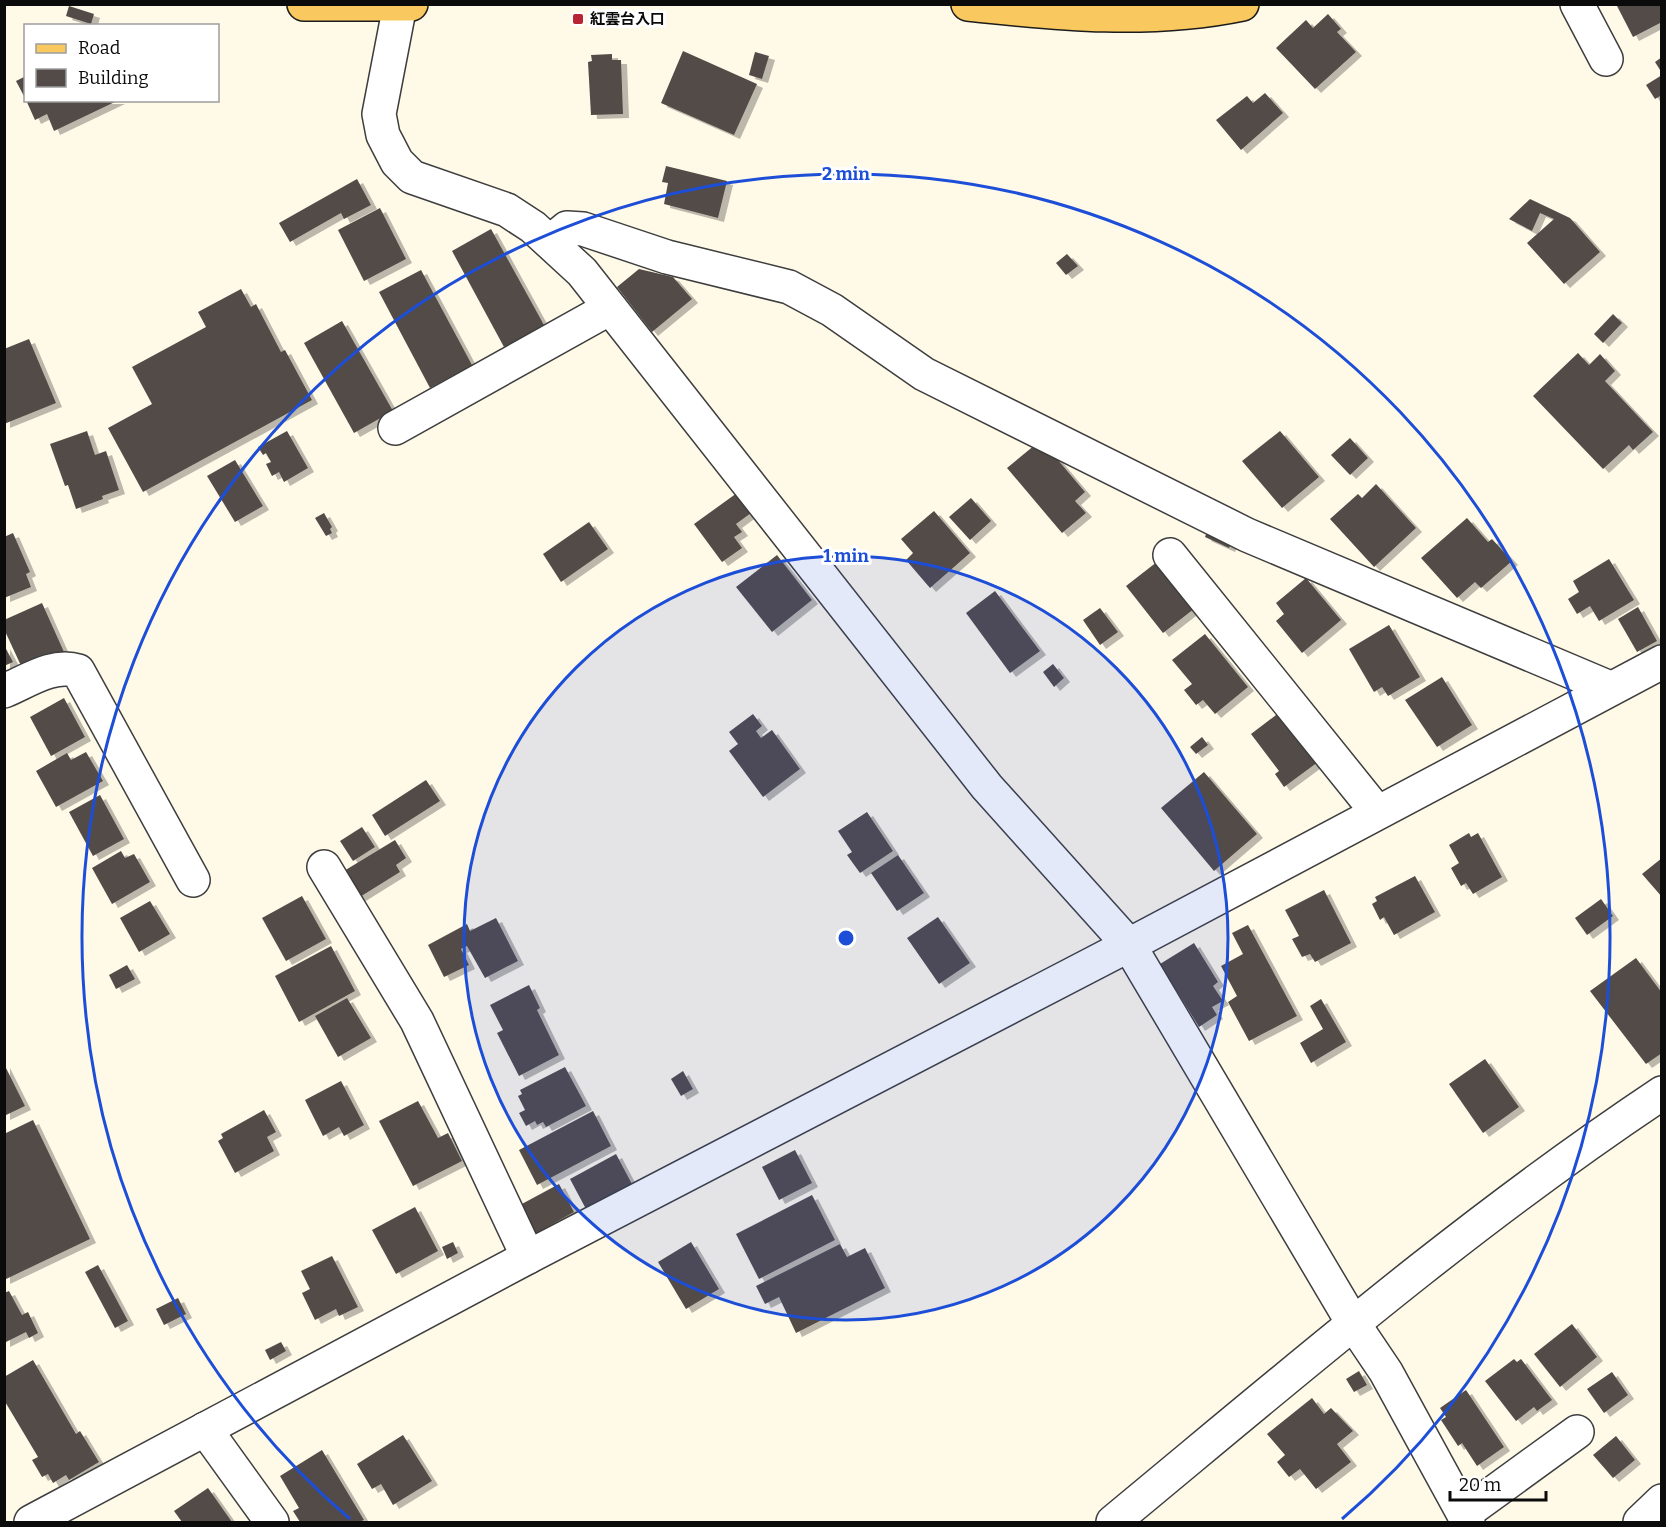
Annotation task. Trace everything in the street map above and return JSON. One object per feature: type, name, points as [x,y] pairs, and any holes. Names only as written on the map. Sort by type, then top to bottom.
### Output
[{"type":"main road","points":[[304,4],[411,4]]},
{"type":"main road","points":[[968,4],[1071,15],[1148,17],[1242,4]]},
{"type":"street","points":[[1577,4],[1606,59]]},
{"type":"street","points":[[400,5],[379,114],[383,135],[397,162],[412,177],[507,210],[550,242],[582,272],[987,787],[1129,945],[1353,1323],[1386,1372],[1466,1518],[1576,1432]]},
{"type":"street","points":[[550,242],[567,228],[583,230],[667,257],[789,288],[832,310],[924,374],[1247,535],[1610,688]]},
{"type":"street","points":[[394,428],[610,308]]},
{"type":"street","points":[[1170,555],[1377,812]]},
{"type":"street","points":[[32,1522],[528,1257],[1129,945],[1662,662]]},
{"type":"street","points":[[4,691],[55,669],[65,667],[78,671],[193,880]]},
{"type":"street","points":[[324,867],[417,1021],[528,1257]]},
{"type":"street","points":[[1113,1522],[1353,1323],[1484,1218],[1662,1093]]},
{"type":"street","points":[[206,1429],[272,1522]]},
{"type":"street","points":[[1640,1522],[1662,1501]]},
{"type":"building","points":[[1616,4],[1662,4],[1662,22],[1633,37]]},
{"type":"building","points":[[69,6],[94,14],[91,24],[66,16]]},
{"type":"building","points":[[1328,14],[1341,29],[1337,32],[1356,52],[1315,89],[1276,48],[1306,20],[1313,28]]},
{"type":"building","points":[[683,51],[757,84],[734,135],[661,103]]},
{"type":"building","points":[[755,52],[769,56],[762,79],[749,75]]},
{"type":"building","points":[[612,54],[612,60],[621,60],[623,114],[591,115],[588,62],[592,61],[591,55]]},
{"type":"building","points":[[1662,57],[1662,73],[1655,62]]},
{"type":"building","points":[[1662,75],[1662,95],[1655,99],[1646,85]]},
{"type":"building","points":[[24,77],[24,96],[16,81]]},
{"type":"building","points":[[1265,93],[1283,113],[1241,150],[1216,120],[1247,96],[1253,103]]},
{"type":"building","points":[[27,102],[115,102],[54,131],[47,114],[35,120]]},
{"type":"building","points":[[666,166],[727,181],[718,218],[664,204],[668,183],[662,182]]},
{"type":"building","points":[[357,179],[371,205],[344,219],[341,213],[290,242],[279,223]]},
{"type":"building","points":[[1530,199],[1570,218],[1600,252],[1564,284],[1527,243],[1554,219],[1540,213],[1532,231],[1509,219]]},
{"type":"building","points":[[380,208],[406,259],[364,281],[338,230]]},
{"type":"building","points":[[491,229],[544,325],[504,347],[452,251]]},
{"type":"building","points":[[1067,254],[1078,266],[1066,275],[1056,263]]},
{"type":"building","points":[[639,269],[673,277],[692,299],[652,332],[617,287]]},
{"type":"building","points":[[421,270],[472,365],[430,388],[379,292]]},
{"type":"building","points":[[241,289],[251,307],[256,304],[281,352],[285,350],[312,400],[143,492],[108,428],[152,404],[132,367],[206,327],[198,312]]},
{"type":"building","points":[[1613,314],[1622,323],[1603,343],[1594,334]]},
{"type":"building","points":[[342,321],[393,411],[354,433],[304,343]]},
{"type":"building","points":[[29,339],[56,403],[4,424],[4,349]]},
{"type":"building","points":[[1578,353],[1589,365],[1600,354],[1615,371],[1605,381],[1653,432],[1633,450],[1629,445],[1603,469],[1533,396]]},
{"type":"building","points":[[87,431],[95,455],[106,451],[119,490],[76,509],[50,444]]},
{"type":"building","points":[[287,431],[308,468],[284,482],[279,472],[272,476],[266,464],[271,462],[266,453],[263,455],[258,447]]},
{"type":"building","points":[[1280,431],[1319,477],[1282,508],[1242,461]]},
{"type":"building","points":[[1350,438],[1368,458],[1350,475],[1331,455]]},
{"type":"building","points":[[1041,440],[1085,492],[1075,501],[1086,513],[1062,533],[1007,468]]},
{"type":"building","points":[[235,460],[263,506],[235,522],[207,476]]},
{"type":"building","points":[[1376,484],[1416,528],[1374,567],[1330,519],[1358,494],[1362,498]]},
{"type":"building","points":[[737,493],[751,513],[736,524],[742,532],[734,537],[742,548],[722,562],[694,524]]},
{"type":"building","points":[[971,498],[991,521],[970,540],[949,517]]},
{"type":"building","points":[[934,511],[970,553],[930,588],[906,560],[913,553],[901,539]]},
{"type":"building","points":[[324,513],[332,527],[330,529],[332,533],[326,536],[315,518]]},
{"type":"building","points":[[1467,518],[1488,542],[1492,539],[1512,561],[1481,588],[1475,582],[1457,598],[1421,558]]},
{"type":"building","points":[[589,522],[608,549],[561,582],[543,554]]},
{"type":"building","points":[[1208,529],[1233,540],[1229,548],[1205,537]]},
{"type":"building","points":[[13,533],[30,572],[26,574],[31,587],[4,598],[4,537]]},
{"type":"building","points":[[777,555],[812,600],[772,632],[736,587]]},
{"type":"building","points":[[1162,558],[1199,605],[1163,633],[1126,586]]},
{"type":"building","points":[[1609,559],[1634,600],[1599,621],[1590,606],[1577,614],[1568,599],[1579,592],[1573,581]]},
{"type":"building","points":[[1306,578],[1341,620],[1302,653],[1276,621],[1284,614],[1276,603]]},
{"type":"building","points":[[995,591],[1040,651],[1010,673],[966,613]]},
{"type":"building","points":[[42,603],[64,652],[23,670],[4,629],[4,620]]},
{"type":"building","points":[[1638,607],[1657,641],[1637,652],[1618,619]]},
{"type":"building","points":[[1100,608],[1118,632],[1100,645],[1083,620]]},
{"type":"building","points":[[1389,625],[1420,677],[1388,696],[1382,687],[1374,692],[1349,649]]},
{"type":"building","points":[[1205,634],[1248,687],[1215,714],[1203,700],[1196,705],[1184,690],[1192,684],[1172,660]]},
{"type":"building","points":[[4,645],[13,662],[4,666]]},
{"type":"building","points":[[1053,664],[1064,678],[1054,687],[1043,672]]},
{"type":"building","points":[[1442,677],[1472,725],[1437,747],[1405,700]]},
{"type":"building","points":[[64,698],[85,737],[51,756],[30,717]]},
{"type":"building","points":[[1280,712],[1318,762],[1284,787],[1275,774],[1279,771],[1251,734]]},
{"type":"building","points":[[753,714],[762,726],[756,731],[761,738],[772,730],[800,769],[763,797],[729,751],[738,744],[729,732]]},
{"type":"building","points":[[1202,737],[1208,745],[1196,754],[1190,747]]},
{"type":"building","points":[[86,752],[103,781],[56,807],[36,771],[67,753],[71,760]]},
{"type":"building","points":[[1204,772],[1257,834],[1214,871],[1161,808]]},
{"type":"building","points":[[426,780],[440,801],[385,836],[372,815]]},
{"type":"building","points":[[100,795],[124,839],[93,856],[69,812]]},
{"type":"building","points":[[867,812],[893,851],[860,873],[847,855],[852,852],[838,831]]},
{"type":"building","points":[[362,827],[375,847],[353,861],[340,841]]},
{"type":"building","points":[[1469,833],[1471,837],[1478,833],[1502,877],[1473,894],[1466,883],[1461,886],[1451,868],[1459,863],[1449,845]]},
{"type":"building","points":[[395,840],[406,858],[396,865],[400,872],[355,900],[339,874]]},
{"type":"building","points":[[121,851],[125,858],[134,854],[150,882],[112,904],[92,868]]},
{"type":"building","points":[[898,855],[924,893],[897,911],[871,873]]},
{"type":"building","points":[[1662,858],[1662,897],[1642,874]]},
{"type":"building","points":[[1415,876],[1435,912],[1394,935],[1384,917],[1380,920],[1372,904],[1377,901],[1375,897]]},
{"type":"building","points":[[1324,890],[1351,943],[1315,962],[1310,954],[1302,957],[1292,939],[1299,936],[1285,910]]},
{"type":"building","points":[[302,896],[326,939],[286,961],[262,918]]},
{"type":"building","points":[[1601,899],[1613,916],[1587,935],[1575,918]]},
{"type":"building","points":[[150,901],[170,934],[139,952],[120,918]]},
{"type":"building","points":[[938,917],[970,963],[939,984],[907,938]]},
{"type":"building","points":[[496,918],[518,961],[485,978],[467,946],[461,949],[469,965],[444,977],[428,945],[467,924],[470,931]]},
{"type":"building","points":[[1248,925],[1297,1016],[1249,1041],[1228,1002],[1237,996],[1221,966],[1243,954],[1232,933]]},
{"type":"building","points":[[1194,943],[1218,982],[1213,986],[1223,1001],[1212,1007],[1217,1015],[1199,1027],[1160,964]]},
{"type":"building","points":[[331,946],[355,991],[299,1022],[275,976]]},
{"type":"building","points":[[1636,958],[1662,993],[1662,1053],[1646,1064],[1590,991]]},
{"type":"building","points":[[127,965],[135,979],[116,989],[109,975]]},
{"type":"building","points":[[529,985],[540,1008],[537,1010],[559,1055],[519,1076],[497,1033],[503,1030],[490,1005]]},
{"type":"building","points":[[347,998],[371,1038],[338,1057],[315,1016]]},
{"type":"building","points":[[1321,999],[1346,1042],[1311,1063],[1300,1043],[1323,1029],[1310,1006]]},
{"type":"building","points":[[1485,1059],[1519,1107],[1483,1133],[1449,1084]]},
{"type":"building","points":[[4,1064],[25,1106],[4,1116]]},
{"type":"building","points":[[565,1067],[586,1106],[546,1127],[543,1122],[537,1125],[535,1121],[526,1126],[519,1113],[525,1110],[518,1096],[522,1094],[520,1090]]},
{"type":"building","points":[[683,1071],[693,1089],[681,1096],[671,1079]]},
{"type":"building","points":[[341,1081],[364,1125],[344,1136],[339,1127],[323,1136],[305,1100]]},
{"type":"building","points":[[418,1101],[438,1138],[448,1133],[462,1161],[413,1186],[379,1121]]},
{"type":"building","points":[[264,1110],[276,1132],[267,1137],[274,1151],[235,1173],[218,1141],[223,1138],[221,1134]]},
{"type":"building","points":[[593,1111],[611,1146],[537,1185],[519,1150]]},
{"type":"building","points":[[33,1120],[90,1239],[4,1280],[4,1134]]},
{"type":"building","points":[[795,1150],[812,1183],[779,1200],[762,1167]]},
{"type":"building","points":[[616,1154],[632,1184],[586,1209],[570,1179]]},
{"type":"building","points":[[559,1184],[574,1212],[535,1234],[520,1205]]},
{"type":"building","points":[[812,1195],[835,1240],[759,1279],[736,1234]]},
{"type":"building","points":[[415,1207],[438,1251],[396,1274],[372,1230]]},
{"type":"building","points":[[453,1242],[458,1253],[447,1259],[442,1247]]},
{"type":"building","points":[[691,1242],[719,1289],[686,1309],[658,1262]]},
{"type":"building","points":[[840,1244],[847,1257],[865,1248],[885,1288],[796,1333],[779,1297],[765,1304],[756,1286]]},
{"type":"building","points":[[332,1256],[358,1307],[339,1316],[336,1309],[315,1320],[302,1293],[310,1289],[301,1271]]},
{"type":"building","points":[[98,1265],[128,1321],[115,1328],[85,1272]]},
{"type":"building","points":[[9,1291],[22,1315],[28,1312],[38,1333],[29,1338],[26,1332],[4,1343],[4,1293]]},
{"type":"building","points":[[178,1298],[186,1314],[164,1325],[156,1309]]},
{"type":"building","points":[[1572,1324],[1597,1357],[1560,1387],[1534,1354]]},
{"type":"building","points":[[281,1342],[286,1351],[270,1360],[265,1350]]},
{"type":"building","points":[[1514,1359],[1517,1362],[1521,1359],[1552,1400],[1537,1411],[1534,1407],[1516,1421],[1485,1381]]},
{"type":"building","points":[[33,1360],[76,1434],[80,1431],[99,1462],[69,1480],[66,1475],[53,1483],[48,1474],[42,1477],[32,1460],[38,1457],[4,1400],[4,1377]]},
{"type":"building","points":[[1359,1371],[1367,1385],[1354,1392],[1346,1379]]},
{"type":"building","points":[[1612,1372],[1628,1395],[1604,1413],[1587,1389]]},
{"type":"building","points":[[1466,1390],[1504,1447],[1477,1466],[1462,1443],[1458,1446],[1441,1420],[1446,1417],[1440,1408]]},
{"type":"building","points":[[1312,1398],[1324,1414],[1331,1408],[1353,1431],[1337,1444],[1351,1462],[1316,1489],[1300,1469],[1289,1477],[1277,1462],[1285,1455],[1267,1434]]},
{"type":"building","points":[[403,1435],[432,1481],[393,1505],[381,1484],[372,1489],[357,1464]]},
{"type":"building","points":[[1616,1436],[1635,1460],[1613,1478],[1593,1455]]},
{"type":"building","points":[[322,1450],[364,1520],[359,1522],[300,1522],[293,1511],[299,1508],[280,1476]]},
{"type":"building","points":[[208,1488],[232,1522],[182,1522],[174,1511]]},
{"type":"place","name":"紅雲台入口","points":[[578,19]]}]
